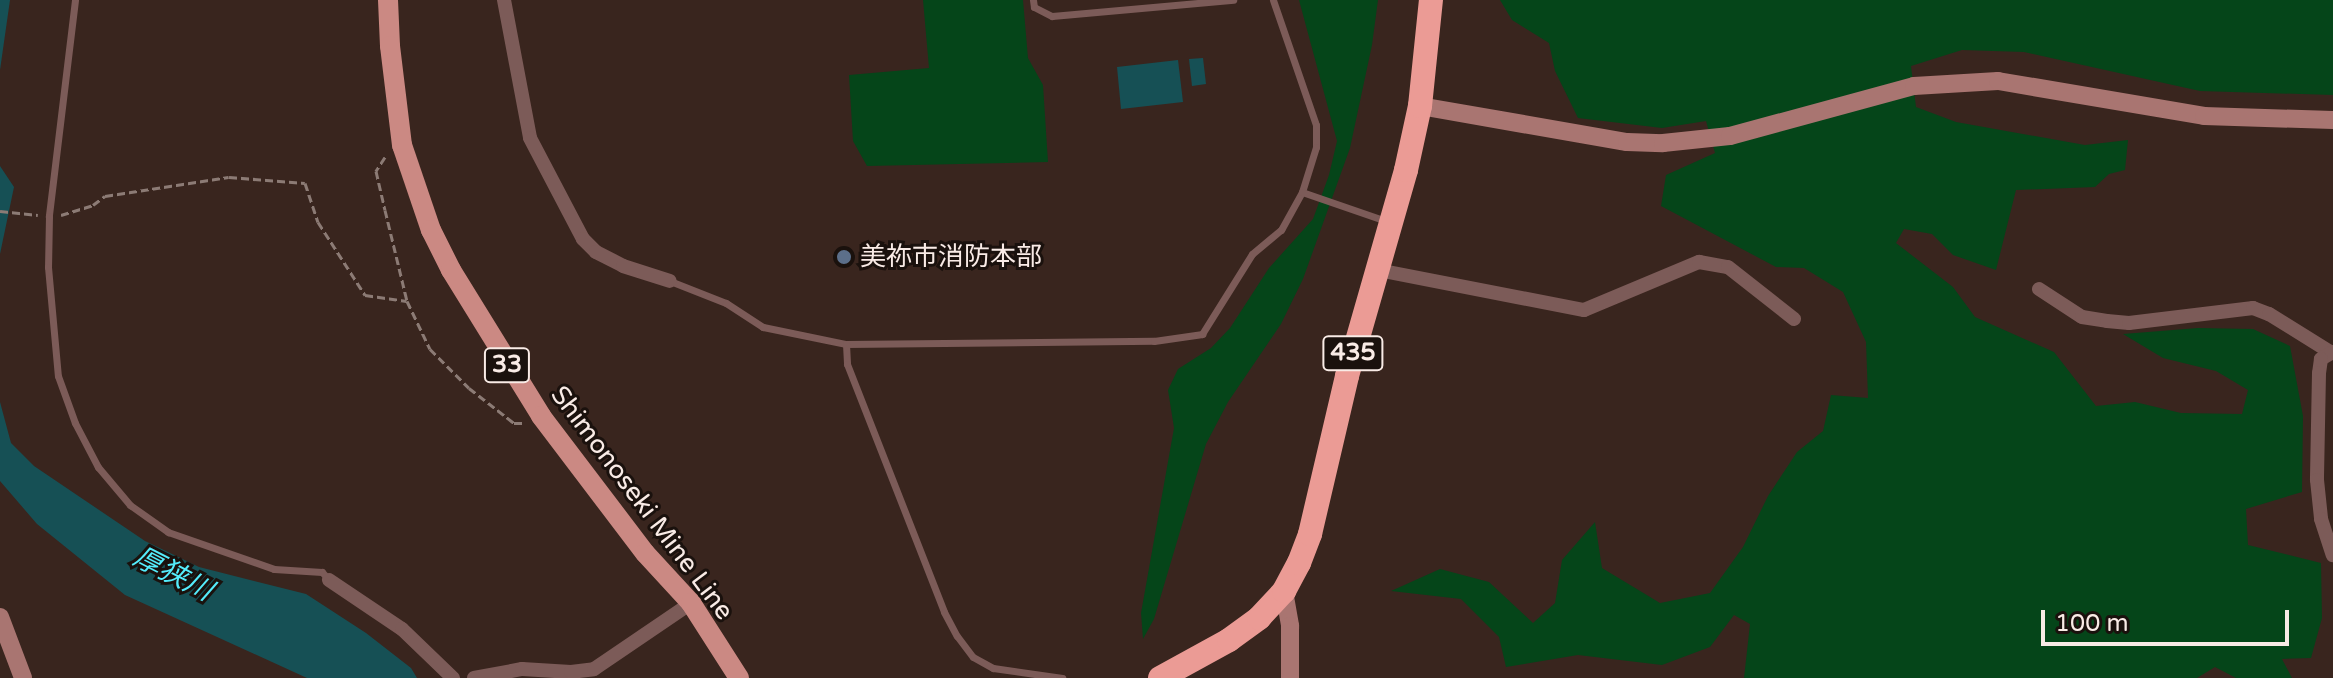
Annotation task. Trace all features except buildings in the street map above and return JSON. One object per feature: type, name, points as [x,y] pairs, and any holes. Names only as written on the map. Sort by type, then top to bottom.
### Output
[{"type":"highway","name":"435","points":[[1160,678],[1259,618],[1284,591],[1310,534],[1347,376],[1392,223],[1420,106],[1431,0]]},
{"type":"main road","name":"Shimonoseki Mine Line","points":[[388,0],[391,62],[402,145],[431,230],[451,270],[541,416],[645,553],[691,603],[739,678]]},
{"type":"street","points":[[504,0],[530,138],[583,239],[596,252],[623,266],[670,281]]},
{"type":"street","points":[[1420,106],[1627,142],[1663,143],[1730,136],[1914,86],[1998,81],[2204,116],[2333,120]]},
{"type":"street","points":[[1378,270],[1584,310],[1597,308],[1699,262],[1728,267],[1794,319]]},
{"type":"street","points":[[2039,289],[2082,317],[2129,323],[2253,308],[2332,352],[2321,359],[2319,373],[2317,480],[2321,519],[2333,555]]},
{"type":"street","points":[[329,580],[402,629],[453,678]]},
{"type":"street","points":[[1284,591],[1290,626],[1290,678]]},
{"type":"street","points":[[474,678],[503,671],[558,674],[594,669],[606,664],[691,603]]},
{"type":"street","points":[[0,617],[23,678]]},
{"type":"lane","points":[[75,0],[46,216],[51,320],[58,376],[75,423],[98,467],[130,505],[168,532],[274,569],[322,572],[329,580]]},
{"type":"lane","points":[[1033,0],[1034,7],[1052,16],[1233,0]]},
{"type":"lane","points":[[670,281],[726,303],[763,327],[846,344],[1154,341],[1202,334],[1252,254],[1281,230],[1302,192],[1316,147],[1316,125],[1273,0]]},
{"type":"lane","points":[[1302,192],[1392,223]]},
{"type":"lane","points":[[846,344],[847,364],[944,612],[957,636],[973,657],[993,668],[1062,678]]},
{"type":"path","points":[[402,145],[387,155],[376,171],[407,301],[430,349],[469,388],[514,423],[529,423],[541,416]]},
{"type":"path","points":[[0,211],[46,216],[70,214],[105,196],[229,177],[305,183],[318,222],[365,295],[407,301]]},
{"type":"green space","points":[[923,0],[1023,0],[1028,58],[1043,85],[1048,162],[867,166],[853,141],[849,75],[929,68]]},
{"type":"green space","points":[[1299,0],[1378,0],[1372,45],[1350,148],[1303,279],[1281,324],[1228,402],[1206,444],[1154,619],[1143,639],[1141,613],[1174,428],[1168,390],[1178,369],[1211,348],[1230,328],[1269,268],[1313,219],[1329,175],[1337,141]]},
{"type":"green space","points":[[1500,0],[2333,0],[2333,95],[2200,91],[2024,52],[1962,50],[1911,66],[1916,107],[1956,122],[2085,145],[2128,140],[2125,170],[2109,174],[2095,187],[2016,190],[1996,270],[1953,255],[1932,234],[1904,229],[1896,243],[1953,287],[1975,317],[2054,352],[2096,406],[2135,402],[2181,413],[2242,414],[2248,390],[2216,371],[2163,358],[2123,334],[2198,328],[2253,329],[2290,346],[2303,416],[2302,492],[2246,509],[2248,545],[2321,563],[2322,618],[2311,658],[2282,659],[2292,678],[2236,678],[2215,667],[2197,678],[1744,678],[1750,624],[1734,615],[1710,647],[1662,665],[1578,655],[1506,667],[1499,637],[1461,599],[1391,591],[1440,569],[1489,582],[1533,623],[1555,603],[1562,560],[1595,522],[1602,568],[1660,603],[1710,593],[1743,547],[1768,496],[1797,452],[1823,431],[1831,395],[1868,398],[1866,342],[1843,292],[1804,268],[1776,267],[1661,206],[1666,175],[1715,153],[1706,121],[1662,128],[1578,118],[1555,71],[1549,43],[1512,20]]},
{"type":"water","points":[[0,0],[10,0],[0,70]]},
{"type":"water","points":[[1203,58],[1206,84],[1192,86],[1189,59]]},
{"type":"water","points":[[1178,60],[1183,102],[1121,109],[1117,67]]},
{"type":"water","points":[[0,166],[14,187],[0,254]]},
{"type":"water","name":"厚狭川","points":[[0,402],[11,443],[34,466],[145,541],[199,567],[306,594],[366,633],[411,668],[417,678],[307,678],[125,595],[37,524],[0,481]]},
{"type":"place","name":"美祢市消防本部","points":[[844,257]]}]
